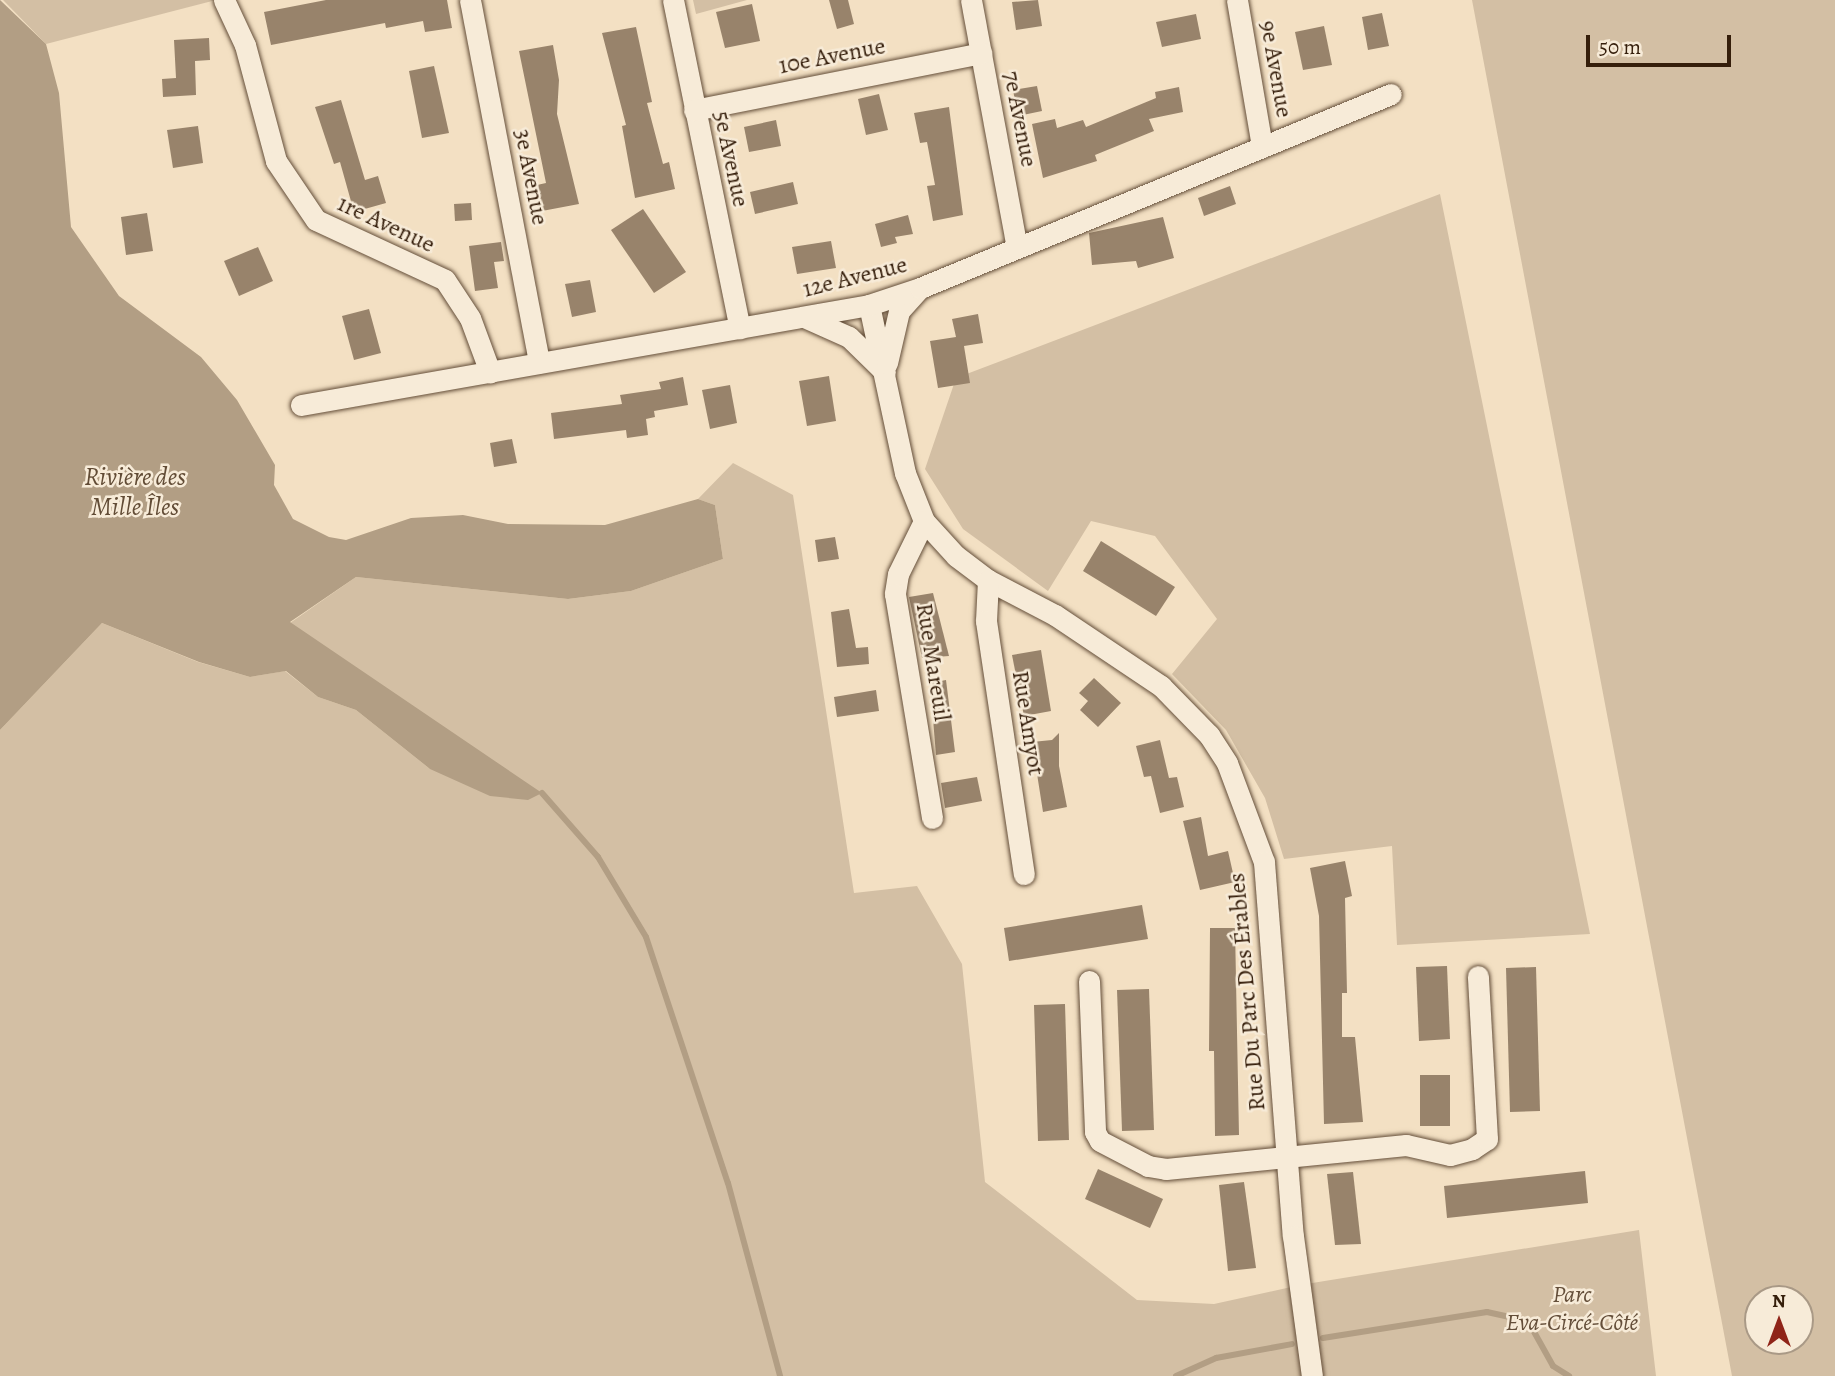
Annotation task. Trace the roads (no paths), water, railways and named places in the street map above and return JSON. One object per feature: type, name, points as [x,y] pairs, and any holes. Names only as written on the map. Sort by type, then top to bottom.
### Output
[{"type":"street","name":"1re Avenue","points":[[224,0],[246,45],[276,161],[316,220],[445,280],[470,318],[490,372]]},
{"type":"street","name":"3e Avenue","points":[[470,0],[539,363]]},
{"type":"street","name":"5e Avenue","points":[[673,0],[740,328]]},
{"type":"street","name":"7e Avenue","points":[[971,0],[1017,247]]},
{"type":"street","name":"9e Avenue","points":[[1237,0],[1262,147]]},
{"type":"street","name":"10e Avenue","points":[[694,110],[981,53]]},
{"type":"street","name":"12e Avenue","points":[[301,405],[869,305],[920,288],[1391,94]]},
{"type":"street","points":[[885,372],[899,312],[920,288]]},
{"type":"street","name":"Rue Du Parc Des Érables","points":[[869,305],[905,473],[924,521],[956,556],[988,580],[1055,615],[1161,686],[1209,735],[1227,763],[1264,862],[1287,1159],[1312,1376]]},
{"type":"street","points":[[804,317],[849,337],[885,372]]},
{"type":"street","name":"Rue Mareuil","points":[[924,521],[898,574],[895,594],[932,818]]},
{"type":"street","name":"Rue Amyot","points":[[988,580],[986,621],[1024,874]]},
{"type":"street","points":[[1089,981],[1095,1132],[1100,1141],[1148,1166],[1166,1169],[1406,1145],[1463,1155],[1487,1139],[1478,976]]},
{"type":"water","name":"Rivière des Mille Îles","points":[[0,0],[46,44],[59,93],[71,227],[119,296],[201,357],[237,400],[275,465],[274,485],[293,519],[329,537],[346,540],[411,518],[463,515],[508,524],[605,525],[698,499],[715,505],[723,559],[631,591],[568,599],[356,577],[290,622],[542,793],[528,800],[490,796],[430,769],[356,710],[318,697],[286,671],[250,677],[199,662],[102,623],[0,730]]},
{"type":"waterway","points":[[542,793],[598,857],[646,937],[728,1183],[780,1376]]},
{"type":"waterway","points":[[1323,1338],[1487,1312],[1528,1321],[1553,1366],[1569,1376]]},
{"type":"waterway","points":[[1176,1376],[1216,1358],[1292,1344]]},
{"type":"park label","name":"Parc Eva-Circé-Côté","points":[[1572,1309]]}]
